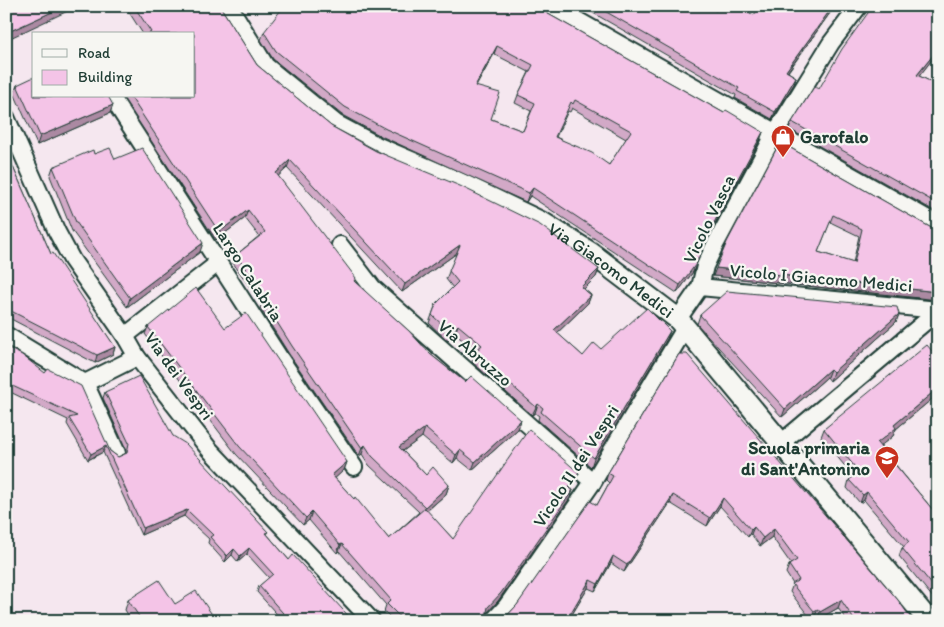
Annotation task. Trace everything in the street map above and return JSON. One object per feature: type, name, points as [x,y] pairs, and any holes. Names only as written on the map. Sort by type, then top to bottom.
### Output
[{"type":"street","name":"Via Giacomo Medici","points":[[227,6],[264,66],[335,125],[378,148],[471,188],[543,223],[591,254],[681,324],[930,621]]},
{"type":"street","points":[[548,6],[938,227]]},
{"type":"street","name":"Vicolo Vasca","points":[[681,324],[700,287],[705,266],[715,245],[774,135],[831,43],[859,6]]},
{"type":"street","name":"Largo Calabria","points":[[112,98],[281,360],[354,467]]},
{"type":"street","name":"Via dei Vespri","points":[[6,117],[56,232],[72,260],[125,336],[137,357],[208,449],[372,621]]},
{"type":"street","name":"Via Abruzzo","points":[[340,245],[373,288],[593,482]]},
{"type":"street","points":[[125,336],[218,263]]},
{"type":"street","name":"Vicolo I Giacomo Medici","points":[[700,287],[938,310]]},
{"type":"street","points":[[782,443],[938,310]]},
{"type":"street","name":"Vicolo II dei Vespri","points":[[493,621],[506,607],[593,482],[681,324]]},
{"type":"street","points":[[6,335],[85,383],[117,453]]},
{"type":"street","points":[[85,383],[137,357]]},
{"type":"building","points":[[6,6],[65,6],[6,33]]},
{"type":"building","points":[[134,6],[220,6],[257,65],[331,126],[376,151],[460,186],[540,225],[599,269],[581,287],[591,295],[554,330],[583,356],[594,343],[601,349],[647,308],[670,331],[594,458],[541,412],[543,408],[538,404],[536,407],[475,353],[482,345],[458,325],[451,333],[432,315],[436,304],[458,282],[449,271],[460,245],[405,284],[290,160],[276,173],[356,278],[354,281],[409,331],[430,354],[465,382],[471,376],[521,420],[475,462],[460,450],[456,455],[425,428],[399,447],[426,475],[433,467],[449,485],[425,507],[372,456],[365,445],[362,448],[292,346],[263,300],[266,298],[236,255],[265,232],[248,210],[219,232],[131,98],[195,98],[195,32],[151,32]]},
{"type":"building","points":[[284,6],[534,6],[724,113],[726,110],[763,132],[709,232],[696,264],[680,285],[533,188],[529,193],[386,129],[345,107],[276,51],[264,32]],"holes":[[[497,46],[533,65],[518,95],[535,103],[523,131],[491,119],[500,93],[475,86]],[[575,100],[631,131],[609,165],[592,153],[555,137],[571,102],[573,104]]]},
{"type":"building","points":[[596,6],[683,6],[689,10],[691,6],[708,6],[716,11],[718,6],[735,6],[754,15],[760,6],[833,6],[786,71],[796,77],[775,112],[737,91],[739,88]]},
{"type":"building","points":[[873,6],[938,6],[938,49],[917,75],[938,85],[938,204],[792,122],[814,87],[819,89],[842,49]]},
{"type":"building","points":[[32,78],[32,98],[109,98],[113,105],[40,136],[17,85]]},
{"type":"building","points":[[780,142],[938,230],[938,292],[716,268],[727,242]],"holes":[[[833,215],[862,229],[854,263],[818,252]]]},
{"type":"building","points":[[110,148],[115,159],[142,148],[203,243],[130,298],[76,222],[53,167],[93,150],[94,154]]},
{"type":"building","points":[[6,151],[51,254],[53,253],[115,347],[97,355],[13,312],[6,306]]},
{"type":"building","points":[[196,288],[225,328],[246,313],[347,462],[332,475],[354,499],[355,497],[389,539],[425,508],[453,539],[529,429],[579,473],[569,488],[573,490],[501,593],[488,607],[486,617],[491,621],[404,621],[387,604],[391,600],[312,512],[306,518],[239,446],[148,327]]},
{"type":"building","points":[[727,291],[897,307],[899,314],[833,372],[830,369],[785,409],[700,315]]},
{"type":"building","points":[[927,345],[938,358],[938,388],[894,425],[896,428],[877,443],[938,516],[938,592],[902,548],[909,542],[867,492],[863,495],[849,480],[859,472],[824,429]]},
{"type":"building","points":[[6,347],[22,355],[45,373],[48,369],[81,386],[110,451],[118,457],[127,453],[129,443],[105,392],[139,376],[173,436],[186,444],[268,532],[266,533],[289,560],[293,555],[353,621],[290,621],[259,586],[273,574],[249,548],[240,556],[234,549],[227,556],[210,537],[213,535],[187,510],[143,528],[106,446],[91,454],[69,418],[77,416],[6,383]]},
{"type":"building","points":[[679,354],[687,354],[898,600],[913,621],[855,621],[841,600],[820,612],[818,609],[814,611],[792,584],[799,580],[789,565],[797,560],[774,529],[763,538],[754,527],[751,530],[723,498],[710,518],[673,495],[627,565],[613,556],[598,584],[590,580],[566,621],[561,619],[559,621],[502,621],[517,605],[590,501],[597,505],[613,476],[608,473]]},
{"type":"building","points":[[159,580],[175,604],[196,591],[213,616],[205,621],[142,621],[128,600]]},
{"type":"place","name":"Garofalo","points":[[783,158]]},
{"type":"place","name":"Scuola primaria di Sant'Antonino","points":[[887,479]]}]
